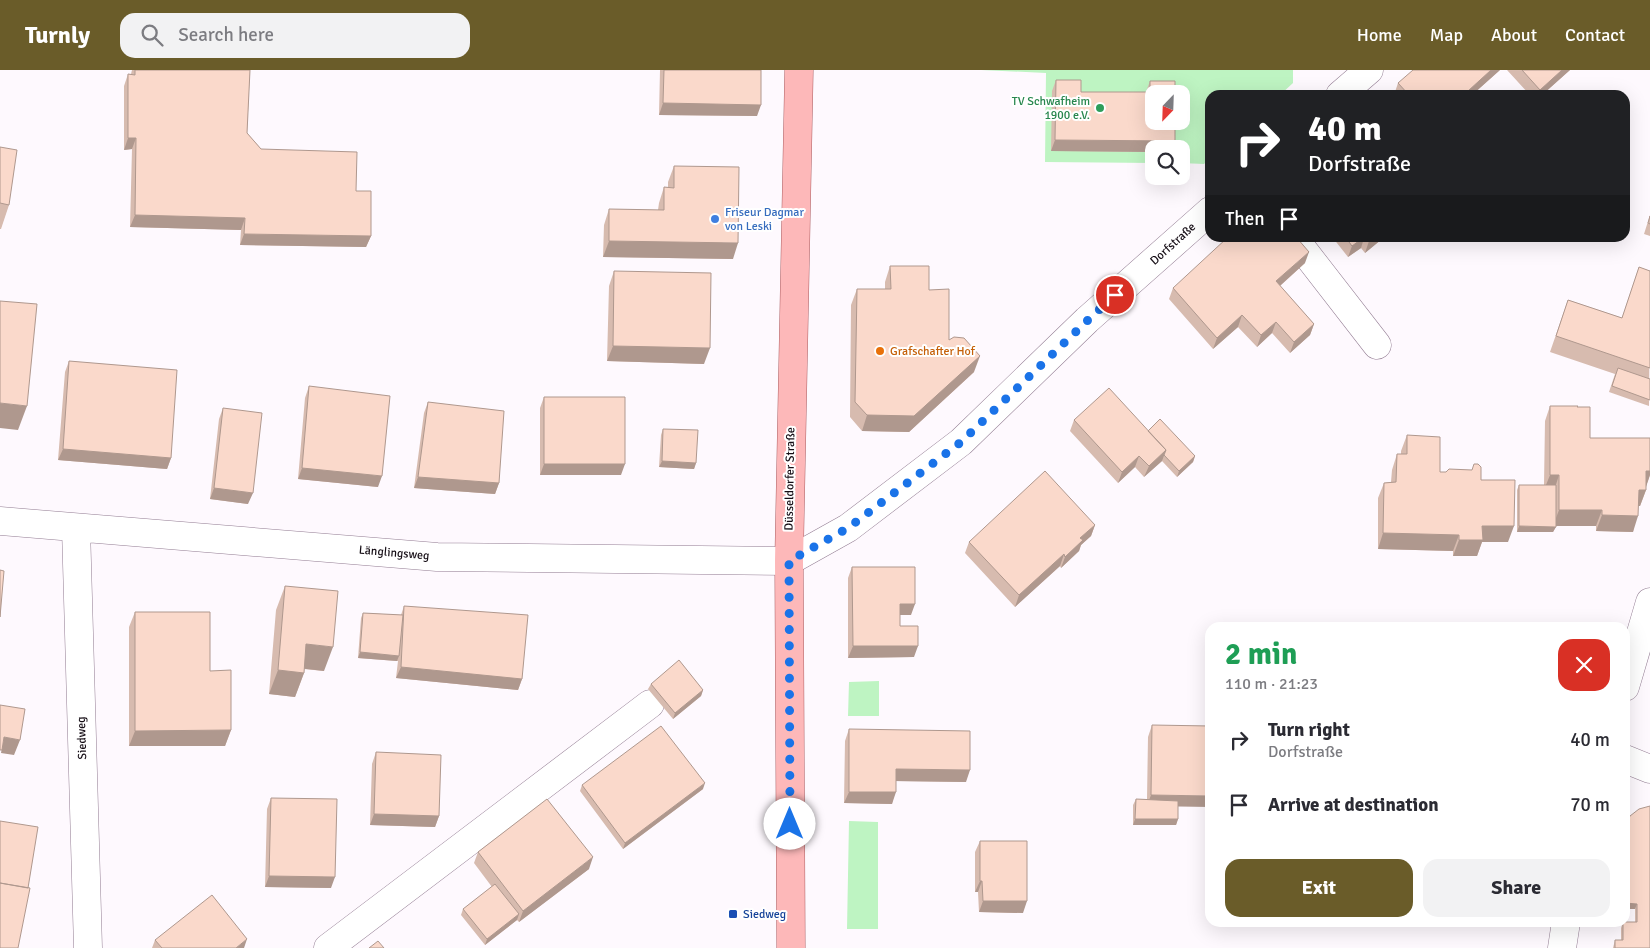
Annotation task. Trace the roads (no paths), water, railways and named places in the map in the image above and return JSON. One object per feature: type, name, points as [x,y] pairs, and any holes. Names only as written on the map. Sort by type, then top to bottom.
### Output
[{"type":"main road","name":"Düsseldorfer Straße","points":[[791,948],[789,561],[799,70]]},
{"type":"street","points":[[1346,90],[1369,70]]},
{"type":"street","name":"Dorfstraße","points":[[789,561],[848,528],[961,442],[1088,320],[1205,215]]},
{"type":"street","points":[[1297,242],[1377,345]]},
{"type":"street","name":"Länglingsweg","points":[[0,520],[76,528],[253,540],[437,557],[789,561]]},
{"type":"street","name":"Siedweg","points":[[76,528],[88,948]]},
{"type":"street","points":[[1630,670],[1650,602]]},
{"type":"street","points":[[328,948],[650,704]]},
{"type":"street","points":[[1630,761],[1650,769]]},
{"type":"street","points":[[1562,948],[1565,927]]},
{"type":"place","name":"TV Schwafheim 1900 e.V.","points":[[1100,108]]},
{"type":"place","name":"Friseur Dagmar von Leski","points":[[715,219]]},
{"type":"place","name":"Grafschafter Hof","points":[[880,351]]},
{"type":"place","name":"Siedweg","points":[[733,914]]}]
